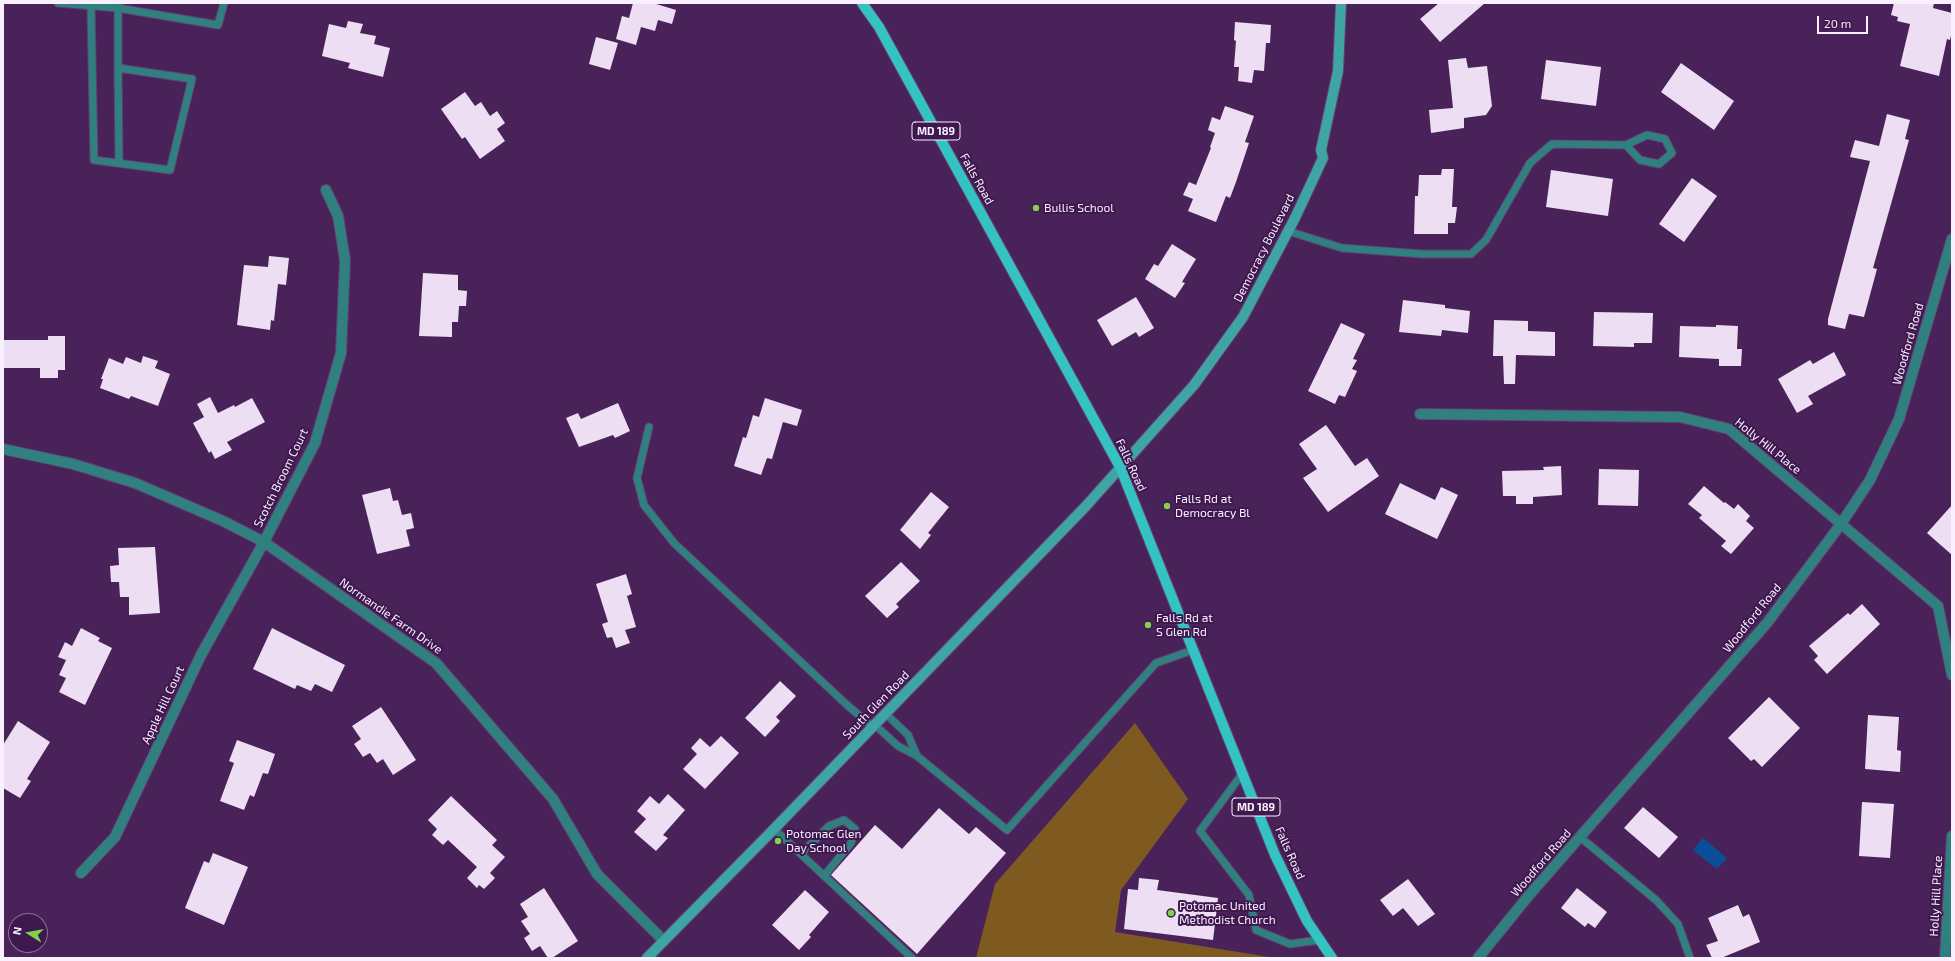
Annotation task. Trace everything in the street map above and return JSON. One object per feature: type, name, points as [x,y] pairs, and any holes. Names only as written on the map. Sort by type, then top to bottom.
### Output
[{"type":"main road","name":"Falls Road","points":[[862,3],[883,33],[1120,467],[1275,855],[1307,921],[1332,958]]},
{"type":"main road","name":"Democracy Boulevard","points":[[1120,467],[1194,385],[1243,317],[1288,231],[1323,158],[1321,150],[1338,71],[1341,3]]},
{"type":"main road","name":"South Glen Road","points":[[647,958],[886,714],[1086,506],[1120,467]]},
{"type":"street","name":"Scotch Broom Court","points":[[264,542],[315,443],[341,353],[345,260],[338,216],[326,190]]},
{"type":"street","name":"Woodford Road","points":[[1478,958],[1580,837],[1766,623],[1841,524],[1873,475],[1899,419],[1952,239]]},
{"type":"street","name":"Holly Hill Place","points":[[1420,414],[1680,417],[1729,429],[1938,606],[1952,675]]},
{"type":"street","name":"Normandie Farm Drive","points":[[3,449],[73,464],[134,483],[223,521],[264,542],[436,663],[553,799],[597,874],[664,941]]},
{"type":"street","name":"Apple Hill Court","points":[[80,873],[115,837],[201,655],[264,542]]},
{"type":"street","name":"Holly Hill Place","points":[[1945,958],[1952,836]]},
{"type":"lane","points":[[58,3],[91,6],[118,5],[218,25],[224,3]]},
{"type":"lane","points":[[118,5],[119,163]]},
{"type":"lane","points":[[91,6],[94,160],[170,170],[192,79],[118,68]]},
{"type":"lane","points":[[1288,231],[1342,248],[1422,254],[1471,254],[1486,240],[1530,163],[1552,144],[1626,145],[1647,135],[1665,139],[1672,153],[1659,164],[1640,160],[1626,145]]},
{"type":"lane","points":[[649,427],[637,478],[644,505],[674,543],[847,705],[898,746],[917,756],[1007,830],[1156,663],[1193,650]]},
{"type":"lane","points":[[886,714],[908,734],[917,756]]},
{"type":"lane","points":[[1242,774],[1200,832],[1249,896],[1256,930],[1290,944],[1320,940]]},
{"type":"lane","points":[[801,854],[829,826],[844,820],[855,828],[851,843],[824,876]]},
{"type":"lane","points":[[774,829],[912,958]]},
{"type":"lane","points":[[1580,837],[1656,900],[1678,924],[1690,958]]},
{"type":"shaded area","points":[[1135,723],[1188,799],[1121,890],[1115,932],[1275,958],[976,958],[995,884]]},
{"type":"water","points":[[1703,838],[1727,858],[1717,869],[1693,850]]},
{"type":"building","points":[[633,3],[653,3],[676,10],[672,24],[658,20],[655,31],[641,27],[636,45],[616,39],[622,16],[629,18]]},
{"type":"building","points":[[1439,3],[1485,3],[1440,42],[1420,19]]},
{"type":"building","points":[[1894,3],[1934,3],[1933,8],[1952,13],[1952,31],[1950,40],[1947,39],[1939,76],[1900,66],[1910,24],[1897,21],[1898,17],[1891,15]]},
{"type":"building","points":[[348,21],[363,24],[360,33],[376,36],[374,44],[390,48],[383,77],[348,68],[350,63],[322,56],[329,24],[346,28]]},
{"type":"building","points":[[1235,22],[1271,25],[1270,43],[1266,43],[1264,71],[1254,70],[1252,83],[1238,81],[1239,67],[1234,67],[1236,41],[1234,40]]},
{"type":"building","points":[[596,37],[618,43],[610,70],[589,64]]},
{"type":"building","points":[[1466,58],[1468,68],[1487,66],[1492,106],[1486,115],[1464,118],[1464,128],[1431,133],[1429,110],[1453,108],[1448,60]]},
{"type":"building","points":[[1546,60],[1601,67],[1596,106],[1541,99]]},
{"type":"building","points":[[1681,63],[1734,101],[1714,130],[1661,92]]},
{"type":"building","points":[[465,92],[475,106],[481,102],[490,116],[497,111],[505,123],[497,129],[505,141],[480,159],[465,137],[462,139],[441,109]]},
{"type":"building","points":[[1225,106],[1254,116],[1245,142],[1249,143],[1236,182],[1230,198],[1226,196],[1216,222],[1188,211],[1193,199],[1183,195],[1189,182],[1196,185],[1211,148],[1210,147],[1215,133],[1208,130],[1212,117],[1220,120]]},
{"type":"building","points":[[1887,114],[1910,120],[1905,139],[1909,140],[1873,268],[1877,269],[1864,317],[1849,314],[1845,329],[1828,325],[1828,319],[1870,161],[1850,157],[1855,140],[1879,146]]},
{"type":"building","points":[[1442,169],[1454,169],[1452,207],[1457,207],[1455,223],[1448,223],[1448,234],[1414,234],[1415,196],[1418,196],[1419,175],[1441,175]]},
{"type":"building","points":[[1551,170],[1613,179],[1608,216],[1546,207]]},
{"type":"building","points":[[1692,178],[1717,196],[1684,242],[1659,224]]},
{"type":"building","points":[[1172,244],[1196,259],[1182,282],[1185,283],[1175,298],[1145,279],[1154,264],[1158,266]]},
{"type":"building","points":[[269,256],[289,258],[286,285],[278,284],[274,321],[271,320],[270,330],[237,325],[244,265],[268,267]]},
{"type":"building","points":[[423,273],[458,275],[458,290],[467,291],[466,306],[459,306],[458,322],[452,322],[452,337],[419,336]]},
{"type":"building","points":[[1136,297],[1154,328],[1139,337],[1136,332],[1112,346],[1097,320]]},
{"type":"building","points":[[1403,300],[1445,305],[1445,308],[1470,311],[1468,333],[1442,330],[1441,336],[1399,332]]},
{"type":"building","points":[[1594,312],[1653,313],[1652,343],[1634,343],[1634,347],[1593,346]]},
{"type":"building","points":[[1494,320],[1528,321],[1528,331],[1555,332],[1555,356],[1516,355],[1515,384],[1504,384],[1503,356],[1493,356]]},
{"type":"building","points":[[1341,323],[1365,334],[1353,359],[1357,360],[1352,369],[1357,371],[1345,397],[1339,395],[1335,404],[1308,391]]},
{"type":"building","points":[[1716,325],[1738,326],[1737,349],[1742,349],[1741,366],[1719,366],[1719,359],[1679,357],[1680,326],[1716,327]]},
{"type":"building","points":[[48,336],[65,336],[65,370],[58,370],[58,378],[40,378],[40,368],[3,368],[3,340],[48,340]]},
{"type":"building","points":[[1834,352],[1846,375],[1808,396],[1813,404],[1797,413],[1778,379],[1810,360],[1813,364]]},
{"type":"building","points":[[143,356],[158,361],[155,368],[170,374],[158,406],[131,396],[129,399],[100,388],[103,379],[101,379],[109,358],[123,364],[126,357],[141,363]]},
{"type":"building","points":[[210,397],[218,413],[234,405],[235,407],[252,398],[265,422],[227,442],[232,450],[215,459],[211,451],[209,453],[193,423],[204,417],[197,404]]},
{"type":"building","points":[[765,398],[802,410],[797,426],[783,422],[772,459],[767,458],[761,475],[734,466],[743,437],[746,438],[753,415],[759,417]]},
{"type":"building","points":[[618,403],[630,431],[615,438],[613,435],[579,447],[566,418],[578,413],[581,419]]},
{"type":"building","points":[[1326,425],[1355,466],[1367,458],[1379,476],[1328,512],[1303,478],[1317,469],[1299,444]]},
{"type":"building","points":[[1561,466],[1562,495],[1533,497],[1533,504],[1516,504],[1516,496],[1503,496],[1502,471],[1544,470],[1543,467]]},
{"type":"building","points":[[1599,469],[1639,470],[1638,506],[1598,505]]},
{"type":"building","points":[[1400,483],[1435,500],[1441,487],[1458,495],[1437,539],[1385,514]]},
{"type":"building","points":[[1704,486],[1724,503],[1725,502],[1734,509],[1738,504],[1750,516],[1746,521],[1754,528],[1731,554],[1721,546],[1726,541],[1699,518],[1702,515],[1688,504]]},
{"type":"building","points":[[390,488],[393,501],[398,500],[402,515],[411,513],[414,528],[406,530],[410,546],[377,554],[362,495]]},
{"type":"building","points":[[931,492],[949,507],[928,533],[931,535],[920,549],[900,530]]},
{"type":"building","points":[[1952,505],[1952,555],[1927,533]]},
{"type":"building","points":[[155,547],[160,613],[129,615],[129,597],[120,597],[119,582],[111,582],[110,566],[119,565],[118,548]]},
{"type":"building","points":[[901,562],[920,581],[896,604],[899,607],[887,618],[865,596]]},
{"type":"building","points":[[626,574],[632,594],[627,596],[636,627],[625,630],[630,643],[616,648],[612,637],[607,638],[602,624],[608,622],[596,584]]},
{"type":"building","points":[[1862,604],[1880,624],[1827,674],[1814,660],[1818,656],[1809,646],[1848,613],[1850,615]]},
{"type":"building","points":[[81,628],[100,638],[98,641],[112,648],[85,705],[59,692],[66,678],[59,675],[66,660],[58,657],[65,642],[72,646]]},
{"type":"building","points":[[272,628],[345,665],[332,692],[315,684],[311,691],[297,685],[295,689],[253,669]]},
{"type":"building","points":[[780,681],[796,696],[776,717],[780,721],[765,737],[745,718]]},
{"type":"building","points":[[1769,697],[1800,728],[1762,767],[1754,759],[1751,761],[1728,738]]},
{"type":"building","points":[[381,707],[416,760],[393,775],[383,759],[377,763],[370,753],[363,757],[354,744],[361,739],[352,726]]},
{"type":"building","points":[[1868,715],[1899,717],[1897,750],[1901,751],[1900,772],[1865,769]]},
{"type":"building","points":[[18,721],[50,742],[27,779],[31,781],[20,798],[3,788],[3,745]]},
{"type":"building","points":[[721,736],[739,753],[705,789],[683,769],[697,754],[691,748],[700,738],[710,747]]},
{"type":"building","points":[[237,740],[275,754],[268,774],[263,773],[254,797],[250,795],[244,810],[220,801],[234,763],[229,761]]},
{"type":"building","points":[[668,794],[685,810],[663,835],[668,838],[656,851],[634,832],[646,819],[637,811],[650,796],[659,804]]},
{"type":"building","points":[[451,796],[497,840],[492,845],[505,857],[490,873],[495,878],[484,889],[479,885],[477,888],[467,878],[477,867],[448,840],[443,845],[432,835],[437,829],[428,820]]},
{"type":"building","points":[[1862,802],[1894,804],[1890,858],[1859,856]]},
{"type":"building","points":[[1643,807],[1678,837],[1659,858],[1624,828]]},
{"type":"building","name":"Potomac Glen Day School","points":[[939,808],[969,834],[976,827],[1006,853],[917,954],[831,875],[875,825],[902,849]]},
{"type":"building","points":[[213,853],[248,867],[224,925],[185,908],[204,861],[209,863]]},
{"type":"building","name":"Potomac United Methodist Church","points":[[1139,878],[1159,880],[1157,890],[1218,898],[1213,940],[1124,929],[1128,889],[1138,890]]},
{"type":"building","points":[[1408,879],[1435,914],[1418,926],[1403,908],[1393,916],[1380,900]]},
{"type":"building","points":[[544,888],[578,941],[552,958],[548,958],[540,946],[532,951],[524,938],[530,934],[521,921],[528,917],[520,904]]},
{"type":"building","points":[[1577,888],[1607,912],[1595,928],[1588,923],[1585,927],[1561,908]]},
{"type":"building","points":[[805,890],[829,912],[809,935],[811,937],[799,950],[772,925]]},
{"type":"building","points":[[1738,905],[1743,917],[1749,914],[1760,942],[1721,958],[1712,958],[1706,945],[1718,941],[1708,918]]},
{"type":"place","name":"Bullis School","points":[[1036,208]]},
{"type":"place","name":"Falls Rd at Democracy Bl","points":[[1167,506]]},
{"type":"place","name":"Falls Rd at S Glen Rd","points":[[1148,625]]},
{"type":"place","name":"Potomac Glen Day School","points":[[778,841]]},
{"type":"place","name":"Potomac United Methodist Church","points":[[1171,913]]}]
